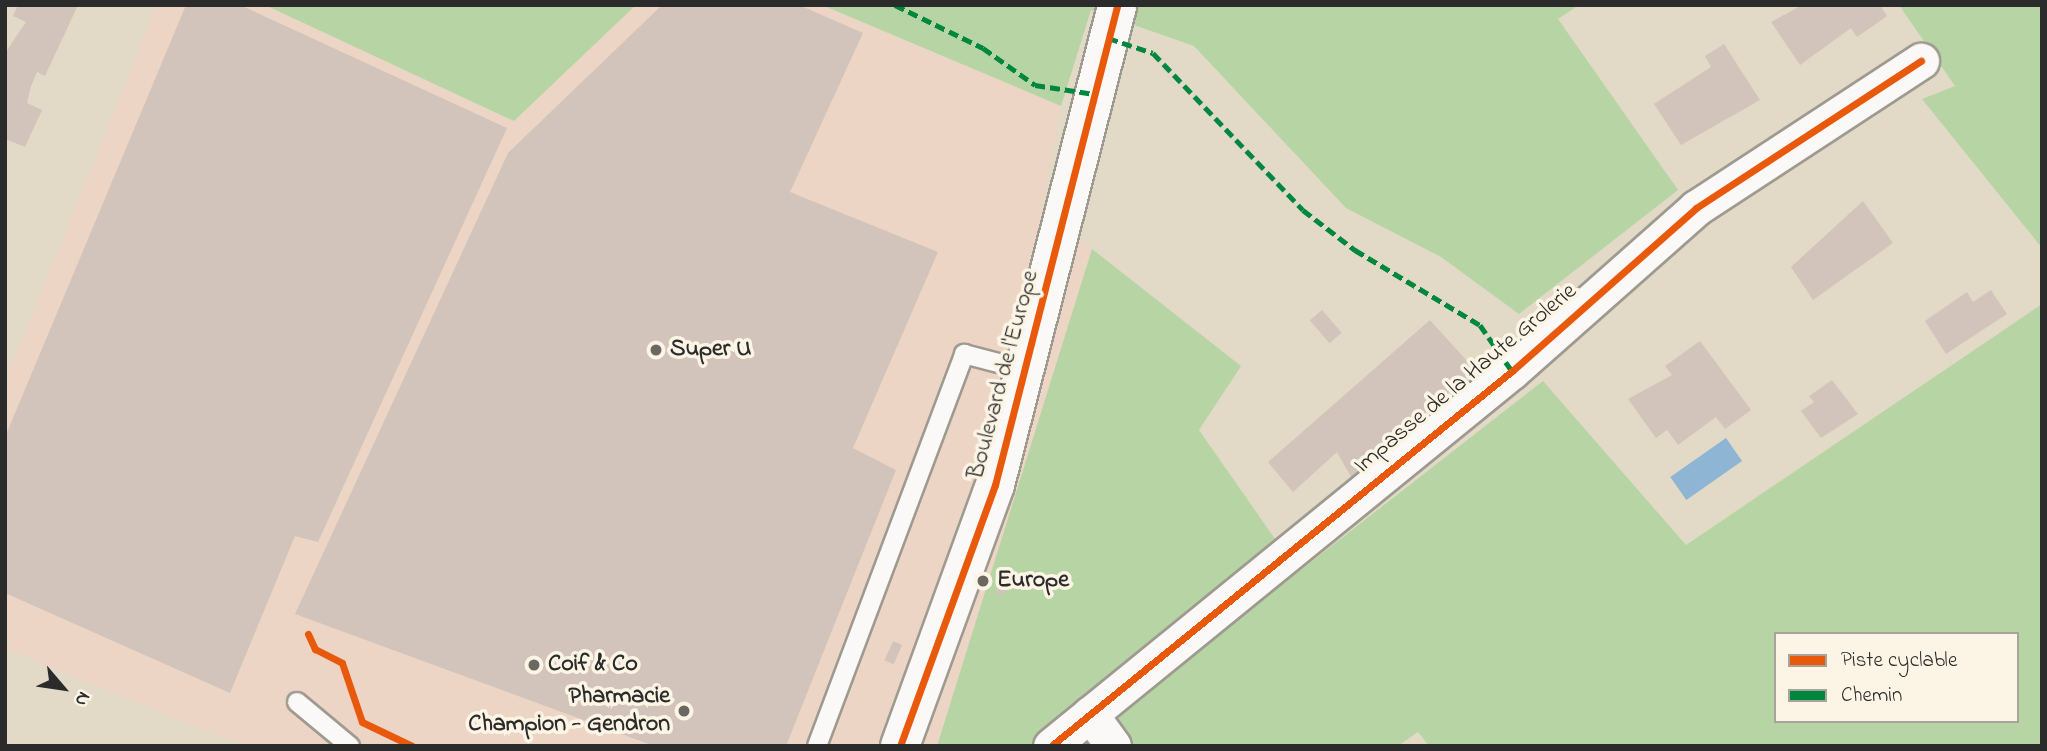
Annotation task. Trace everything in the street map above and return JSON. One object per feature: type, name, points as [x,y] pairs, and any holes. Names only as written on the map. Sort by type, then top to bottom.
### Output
[{"type":"street","name":"Boulevard de l'Europe","points":[[900,746],[995,485],[1117,5]]},
{"type":"street","name":"Impasse de la Haute Grolerie","points":[[1051,746],[1513,371],[1696,208],[1921,61]]},
{"type":"street","points":[[1090,714],[1113,746]]},
{"type":"lane","points":[[817,746],[964,355],[1025,370]]},
{"type":"lane","points":[[297,702],[350,746]]},
{"type":"shaded area","points":[[157,5],[265,5],[513,121],[636,5],[822,5],[1061,106],[1041,208],[1092,249],[937,746],[242,746],[5,648],[5,381]]},
{"type":"green space","points":[[265,5],[636,5],[514,121]]},
{"type":"green space","points":[[822,5],[1579,5],[1558,19],[1678,190],[1519,314],[1441,257],[1346,208],[1194,46],[1091,10],[1061,106]]},
{"type":"green space","points":[[1899,5],[2042,5],[2042,248],[1922,99],[1955,86]]},
{"type":"green space","points":[[1092,249],[1241,366],[1199,430],[1298,572],[1543,381],[1686,545],[2042,304],[2042,746],[1429,746],[1418,732],[1398,746],[937,746]]},
{"type":"water","points":[[1726,438],[1742,461],[1686,500],[1670,477]]},
{"type":"building","points":[[18,5],[78,5],[45,76],[37,72],[31,86],[27,103],[42,110],[25,147],[5,139],[5,53],[26,22],[13,16]]},
{"type":"building","points":[[186,5],[240,5],[507,128],[318,542],[295,536],[230,693],[5,593],[5,437]]},
{"type":"building","name":"Super U","points":[[662,5],[799,5],[863,33],[790,192],[938,252],[853,448],[896,470],[786,746],[654,746],[295,614],[508,153]]},
{"type":"building","points":[[1802,5],[1880,5],[1887,16],[1857,37],[1851,28],[1800,65],[1771,22]]},
{"type":"building","points":[[1724,44],[1760,100],[1681,145],[1654,104],[1711,67],[1705,56]]},
{"type":"building","points":[[1863,201],[1893,243],[1813,300],[1791,267]]},
{"type":"building","points":[[1991,290],[2007,314],[1946,354],[1925,321],[1967,292],[1973,302]]},
{"type":"building","points":[[1322,310],[1342,333],[1330,343],[1310,320]]},
{"type":"building","points":[[1430,320],[1475,370],[1351,477],[1337,452],[1293,492],[1268,462]]},
{"type":"building","points":[[1700,341],[1751,410],[1725,429],[1716,417],[1678,445],[1667,430],[1656,438],[1628,399],[1672,375],[1665,366]]},
{"type":"building","points":[[1832,380],[1858,414],[1821,438],[1801,411],[1814,402],[1809,396]]},
{"type":"building","points":[[1002,573],[1011,576],[1004,596],[996,593]]},
{"type":"building","points":[[893,641],[902,645],[894,664],[884,660]]},
{"type":"marked path","points":[[895,5],[983,48],[1035,85],[1094,94]]},
{"type":"marked path","points":[[1108,38],[1153,53],[1303,210],[1355,250],[1480,325],[1512,371]]},
{"type":"cycle path","points":[[900,746],[995,485],[1117,5]]},
{"type":"cycle path","points":[[1051,746],[1512,371],[1696,208],[1921,61]]},
{"type":"cycle path","points":[[308,634],[315,649],[342,663],[362,722],[412,746]]},
{"type":"place","name":"Super U","points":[[656,350]]},
{"type":"place","name":"Europe","points":[[983,581]]},
{"type":"place","name":"Coif & Co","points":[[534,665]]},
{"type":"place","name":"Pharmacie Champion - Gendron","points":[[684,711]]}]
